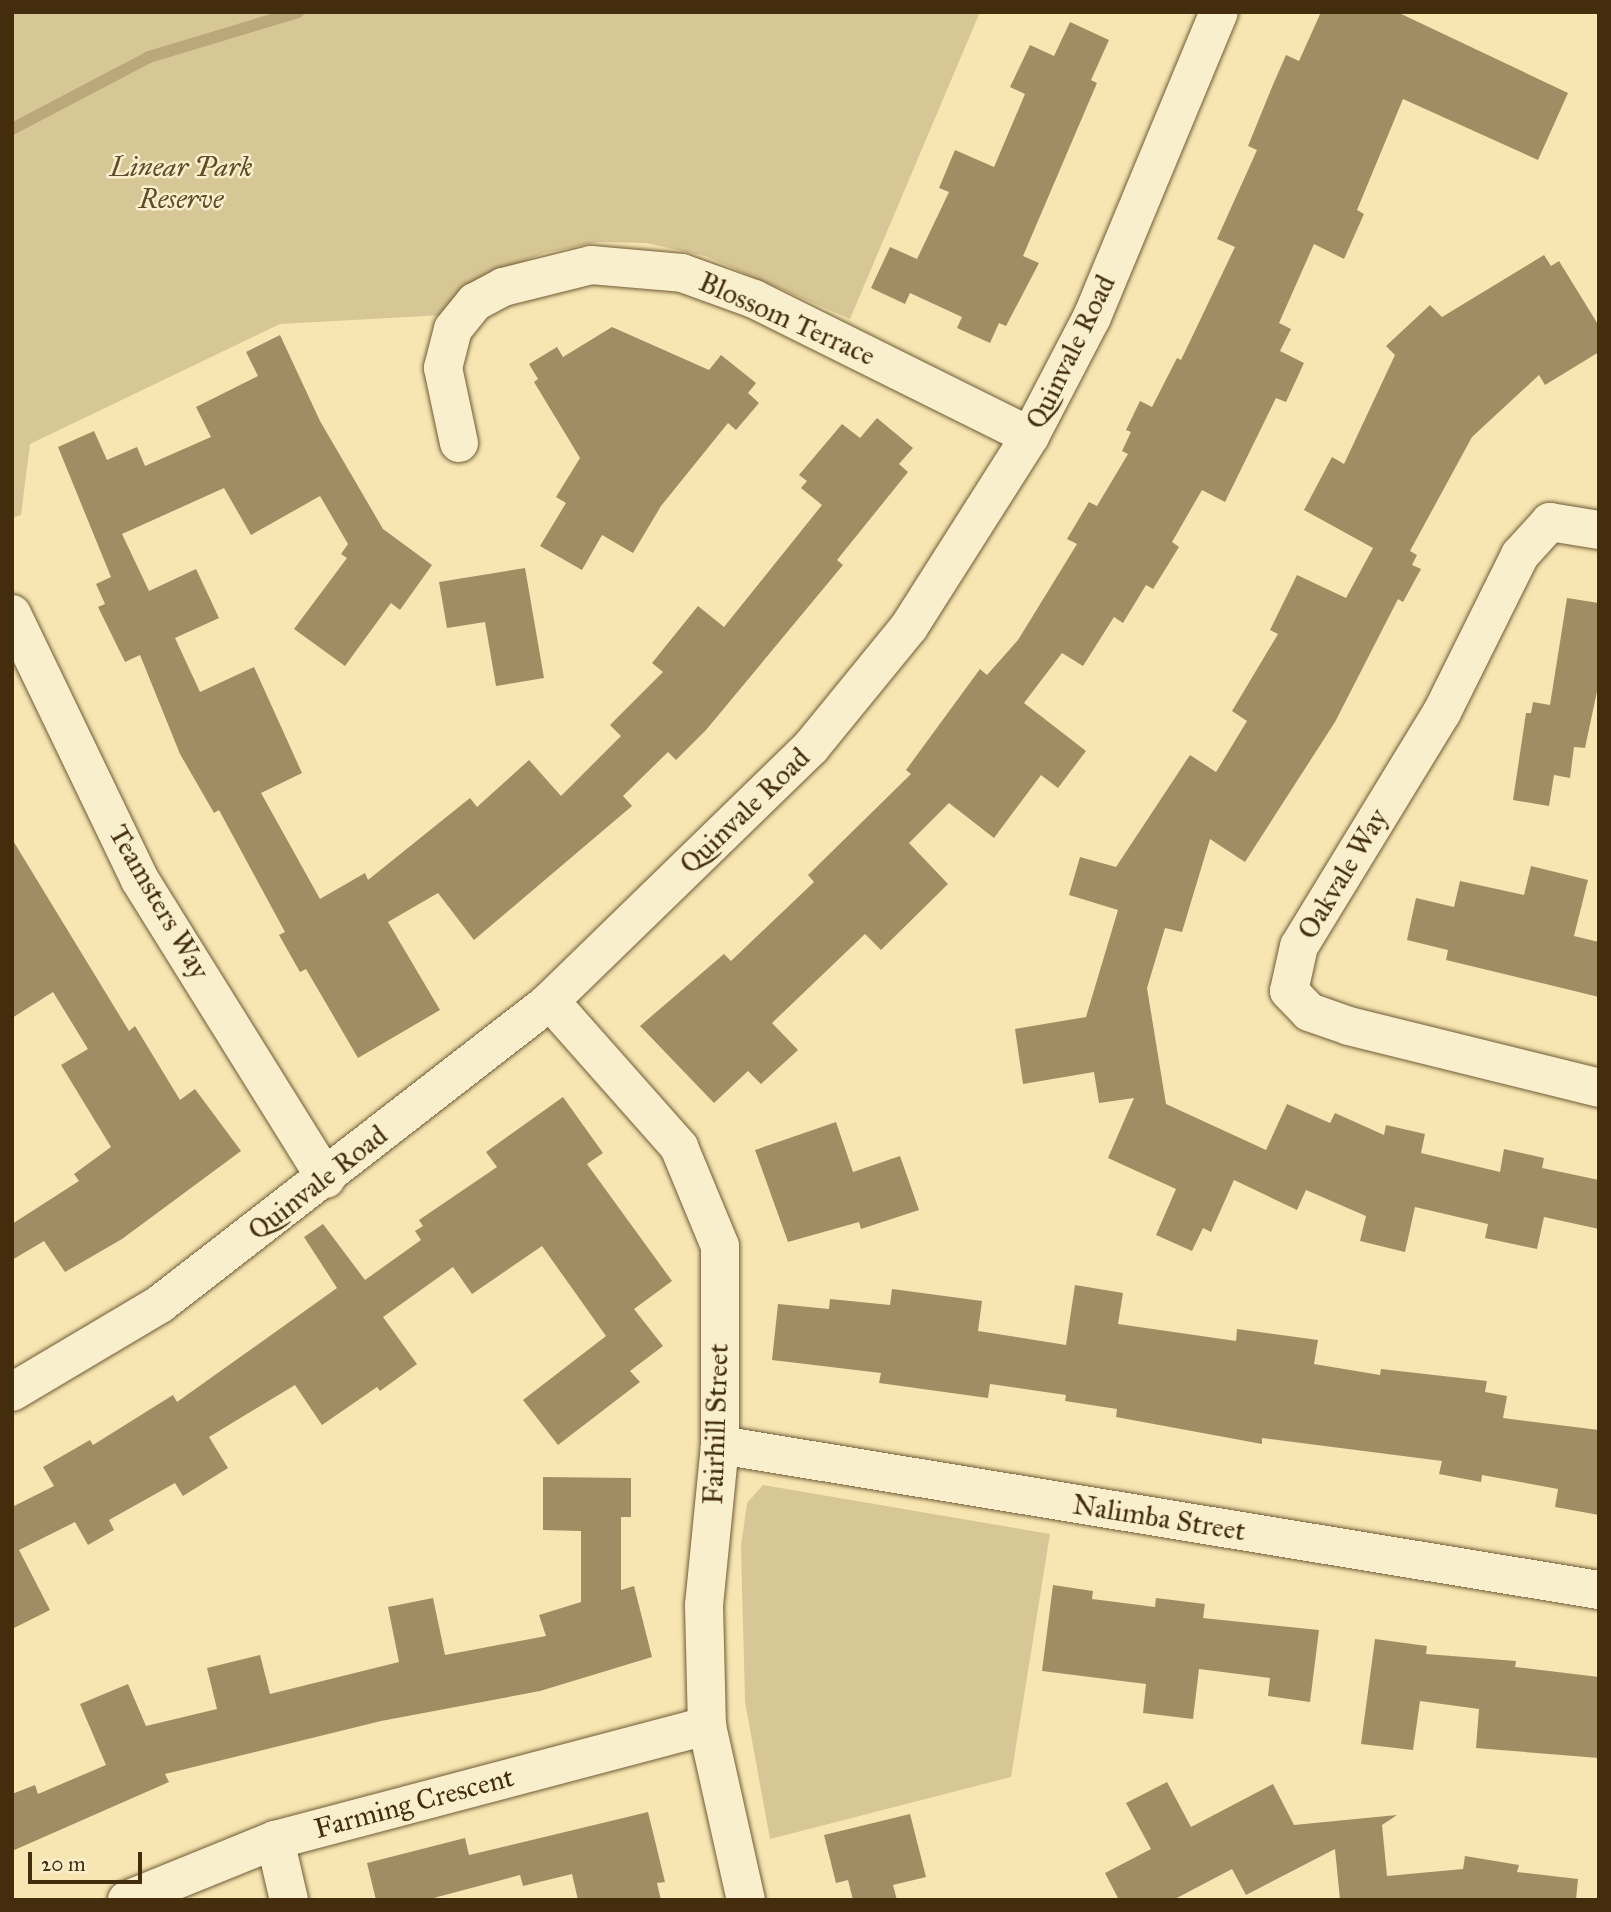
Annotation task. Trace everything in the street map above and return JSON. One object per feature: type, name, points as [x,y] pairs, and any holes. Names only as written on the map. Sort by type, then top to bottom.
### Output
[{"type":"street","name":"Quinvale Road","points":[[12,1392],[160,1304],[326,1179],[550,1001],[811,747],[909,627],[1030,436],[1092,317],[1219,12]]},
{"type":"street","name":"Blossom Terrace","points":[[458,443],[443,368],[453,329],[475,302],[503,287],[591,265],[682,273],[754,299],[1030,436]]},
{"type":"street","name":"Oakvale Way","points":[[1599,530],[1550,522],[1520,555],[1442,712],[1298,946],[1289,991],[1309,1012],[1349,1026],[1599,1088]]},
{"type":"street","name":"Teamsters Way","points":[[12,614],[140,880],[326,1179]]},
{"type":"street","name":"Fairhill Street","points":[[550,1001],[679,1147],[720,1246],[720,1446],[704,1605],[707,1726],[746,1900]]},
{"type":"street","name":"Nalimba Street","points":[[720,1446],[1599,1590]]},
{"type":"street","name":"Farming Crescent","points":[[127,1900],[275,1840],[707,1726]]},
{"type":"street","points":[[275,1840],[289,1900]]},
{"type":"green space","name":"Linear Park Reserve","points":[[12,12],[980,12],[850,319],[705,256],[646,243],[598,242],[544,253],[486,276],[444,315],[280,324],[30,444],[21,515],[12,518]]},
{"type":"green space","points":[[763,1485],[1050,1534],[1011,1777],[770,1839],[745,1702],[741,1546],[747,1503]]},
{"type":"building","points":[[1321,12],[1397,12],[1568,93],[1538,160],[1403,99],[1357,210],[1364,214],[1344,259],[1314,244],[1279,323],[1291,329],[1280,351],[1304,363],[1286,402],[1276,398],[1225,502],[1202,490],[1172,542],[1179,547],[1153,589],[1146,585],[1123,623],[1114,617],[1083,666],[1062,653],[1024,703],[1086,751],[1058,788],[1041,775],[994,838],[949,803],[909,843],[948,884],[881,950],[865,934],[772,1023],[798,1050],[761,1084],[748,1071],[714,1103],[640,1026],[724,954],[731,961],[814,882],[808,875],[911,774],[906,770],[980,669],[987,675],[1018,640],[1077,544],[1067,539],[1089,502],[1097,506],[1128,454],[1122,451],[1131,432],[1126,430],[1140,401],[1152,407],[1177,358],[1181,360],[1235,247],[1217,239],[1257,150],[1248,146],[1286,55],[1299,61]]},
{"type":"building","points":[[1070,22],[1109,40],[1091,80],[1097,83],[1023,256],[1039,263],[1006,326],[999,323],[990,343],[957,328],[962,317],[910,293],[905,304],[871,288],[890,247],[917,259],[949,192],[939,188],[955,150],[994,167],[1025,94],[1010,87],[1030,45],[1054,56]]},
{"type":"building","points":[[1544,255],[1551,266],[1559,261],[1599,326],[1599,352],[1545,385],[1539,375],[1472,437],[1410,551],[1417,555],[1412,565],[1421,569],[1403,602],[1398,599],[1335,722],[1245,862],[1210,839],[1182,932],[1165,928],[1147,988],[1166,1104],[1266,1150],[1287,1104],[1330,1123],[1335,1113],[1384,1135],[1386,1125],[1425,1134],[1421,1153],[1500,1172],[1504,1149],[1544,1158],[1542,1168],[1599,1180],[1599,1229],[1544,1217],[1537,1249],[1485,1238],[1488,1224],[1415,1207],[1405,1252],[1360,1241],[1366,1216],[1306,1190],[1297,1210],[1234,1180],[1211,1232],[1203,1228],[1192,1251],[1156,1235],[1176,1189],[1108,1158],[1134,1098],[1099,1103],[1094,1072],[1023,1084],[1015,1029],[1086,1017],[1118,910],[1069,895],[1080,857],[1116,867],[1190,755],[1216,772],[1247,721],[1232,711],[1278,634],[1270,630],[1297,575],[1346,598],[1373,548],[1304,510],[1332,457],[1344,464],[1395,355],[1386,346],[1430,305],[1442,317]]},
{"type":"building","points":[[612,327],[709,370],[721,355],[756,383],[748,393],[759,403],[736,430],[728,423],[661,506],[633,553],[602,535],[582,570],[540,546],[566,503],[556,497],[580,458],[534,382],[538,379],[529,364],[557,347],[563,357]]},
{"type":"building","points":[[280,335],[320,421],[383,529],[432,565],[400,610],[391,603],[345,666],[294,629],[347,558],[341,554],[348,544],[320,496],[251,535],[224,488],[122,534],[149,591],[196,569],[219,618],[175,638],[200,692],[254,667],[302,773],[261,793],[320,899],[365,873],[368,880],[470,798],[477,807],[529,760],[561,796],[621,736],[610,725],[663,672],[652,663],[698,606],[724,627],[822,505],[801,488],[807,481],[799,475],[842,424],[860,438],[877,418],[913,448],[899,464],[908,472],[837,560],[843,565],[706,730],[676,760],[668,752],[623,796],[632,806],[474,940],[438,893],[388,922],[440,1010],[358,1058],[306,969],[300,972],[279,935],[285,932],[219,810],[214,813],[180,754],[140,655],[125,662],[98,607],[105,604],[96,584],[111,577],[58,447],[94,431],[107,460],[137,447],[145,466],[211,437],[196,407],[258,376],[246,352]]},
{"type":"building","points":[[525,568],[544,678],[496,686],[485,622],[447,628],[439,582]]},
{"type":"building","points":[[1567,598],[1599,603],[1599,682],[1585,748],[1574,747],[1570,778],[1554,775],[1549,806],[1513,800],[1526,713],[1531,713],[1533,702],[1550,705]]},
{"type":"building","points":[[12,839],[129,1031],[135,1026],[180,1100],[195,1089],[241,1151],[122,1239],[65,1272],[44,1241],[12,1260],[12,1224],[79,1181],[74,1174],[111,1147],[61,1065],[88,1049],[53,992],[12,1018]]},
{"type":"building","points":[[1531,866],[1588,880],[1574,936],[1599,942],[1599,997],[1446,960],[1448,950],[1407,940],[1416,898],[1454,907],[1460,881],[1524,895]]},
{"type":"building","points":[[563,1097],[603,1153],[587,1164],[672,1281],[634,1309],[663,1346],[630,1371],[640,1382],[558,1445],[523,1400],[606,1336],[542,1246],[472,1294],[453,1267],[383,1317],[417,1364],[380,1391],[377,1387],[322,1425],[295,1385],[209,1437],[228,1468],[183,1496],[175,1483],[109,1520],[114,1530],[88,1545],[75,1522],[19,1550],[50,1610],[12,1629],[12,1507],[54,1486],[43,1467],[90,1440],[93,1445],[173,1395],[177,1402],[337,1288],[304,1237],[323,1224],[365,1280],[421,1240],[415,1231],[423,1226],[419,1220],[497,1167],[486,1152]]},
{"type":"building","points":[[836,1122],[853,1172],[900,1156],[919,1210],[861,1229],[859,1222],[788,1242],[755,1150]]},
{"type":"building","points":[[1075,1285],[1123,1293],[1118,1324],[1236,1341],[1237,1329],[1318,1340],[1314,1364],[1380,1375],[1381,1369],[1487,1381],[1485,1392],[1507,1396],[1503,1418],[1599,1430],[1599,1515],[1555,1507],[1558,1489],[1482,1475],[1481,1482],[1439,1474],[1442,1461],[1262,1438],[1262,1444],[1116,1417],[1117,1409],[1065,1401],[1066,1395],[990,1384],[988,1398],[879,1383],[881,1373],[772,1360],[778,1304],[829,1309],[830,1299],[890,1305],[892,1289],[982,1301],[978,1331],[1066,1345]]},
{"type":"building","points":[[543,1477],[631,1478],[631,1517],[621,1517],[621,1590],[634,1586],[652,1657],[540,1691],[381,1721],[165,1774],[169,1782],[12,1851],[12,1794],[35,1785],[38,1794],[106,1765],[80,1704],[128,1684],[146,1726],[217,1709],[207,1668],[260,1655],[270,1694],[399,1662],[388,1607],[433,1598],[445,1655],[546,1636],[539,1615],[581,1602],[581,1531],[543,1530]]},
{"type":"building","points":[[1053,1585],[1093,1591],[1092,1599],[1155,1607],[1156,1598],[1205,1604],[1203,1618],[1319,1630],[1310,1702],[1268,1696],[1270,1678],[1199,1669],[1193,1719],[1143,1713],[1146,1684],[1042,1671]]},
{"type":"building","points":[[1375,1639],[1427,1646],[1426,1654],[1516,1661],[1515,1667],[1599,1677],[1599,1758],[1476,1748],[1479,1709],[1420,1701],[1413,1750],[1361,1744]]},
{"type":"building","points":[[1167,1782],[1191,1827],[1273,1784],[1294,1825],[1397,1815],[1382,1825],[1387,1876],[1463,1869],[1465,1856],[1519,1865],[1517,1872],[1578,1879],[1576,1900],[1340,1900],[1335,1849],[1246,1895],[1232,1869],[1173,1900],[1119,1900],[1105,1873],[1151,1849],[1126,1803]]},
{"type":"building","points":[[648,1812],[665,1882],[657,1883],[661,1900],[578,1900],[572,1874],[523,1886],[520,1875],[426,1900],[376,1900],[367,1863],[465,1838],[469,1855]]},
{"type":"building","points":[[910,1814],[926,1877],[893,1885],[897,1900],[853,1900],[848,1880],[836,1883],[824,1835]]},
{"type":"waterway","points":[[12,129],[149,57],[298,12]]}]
